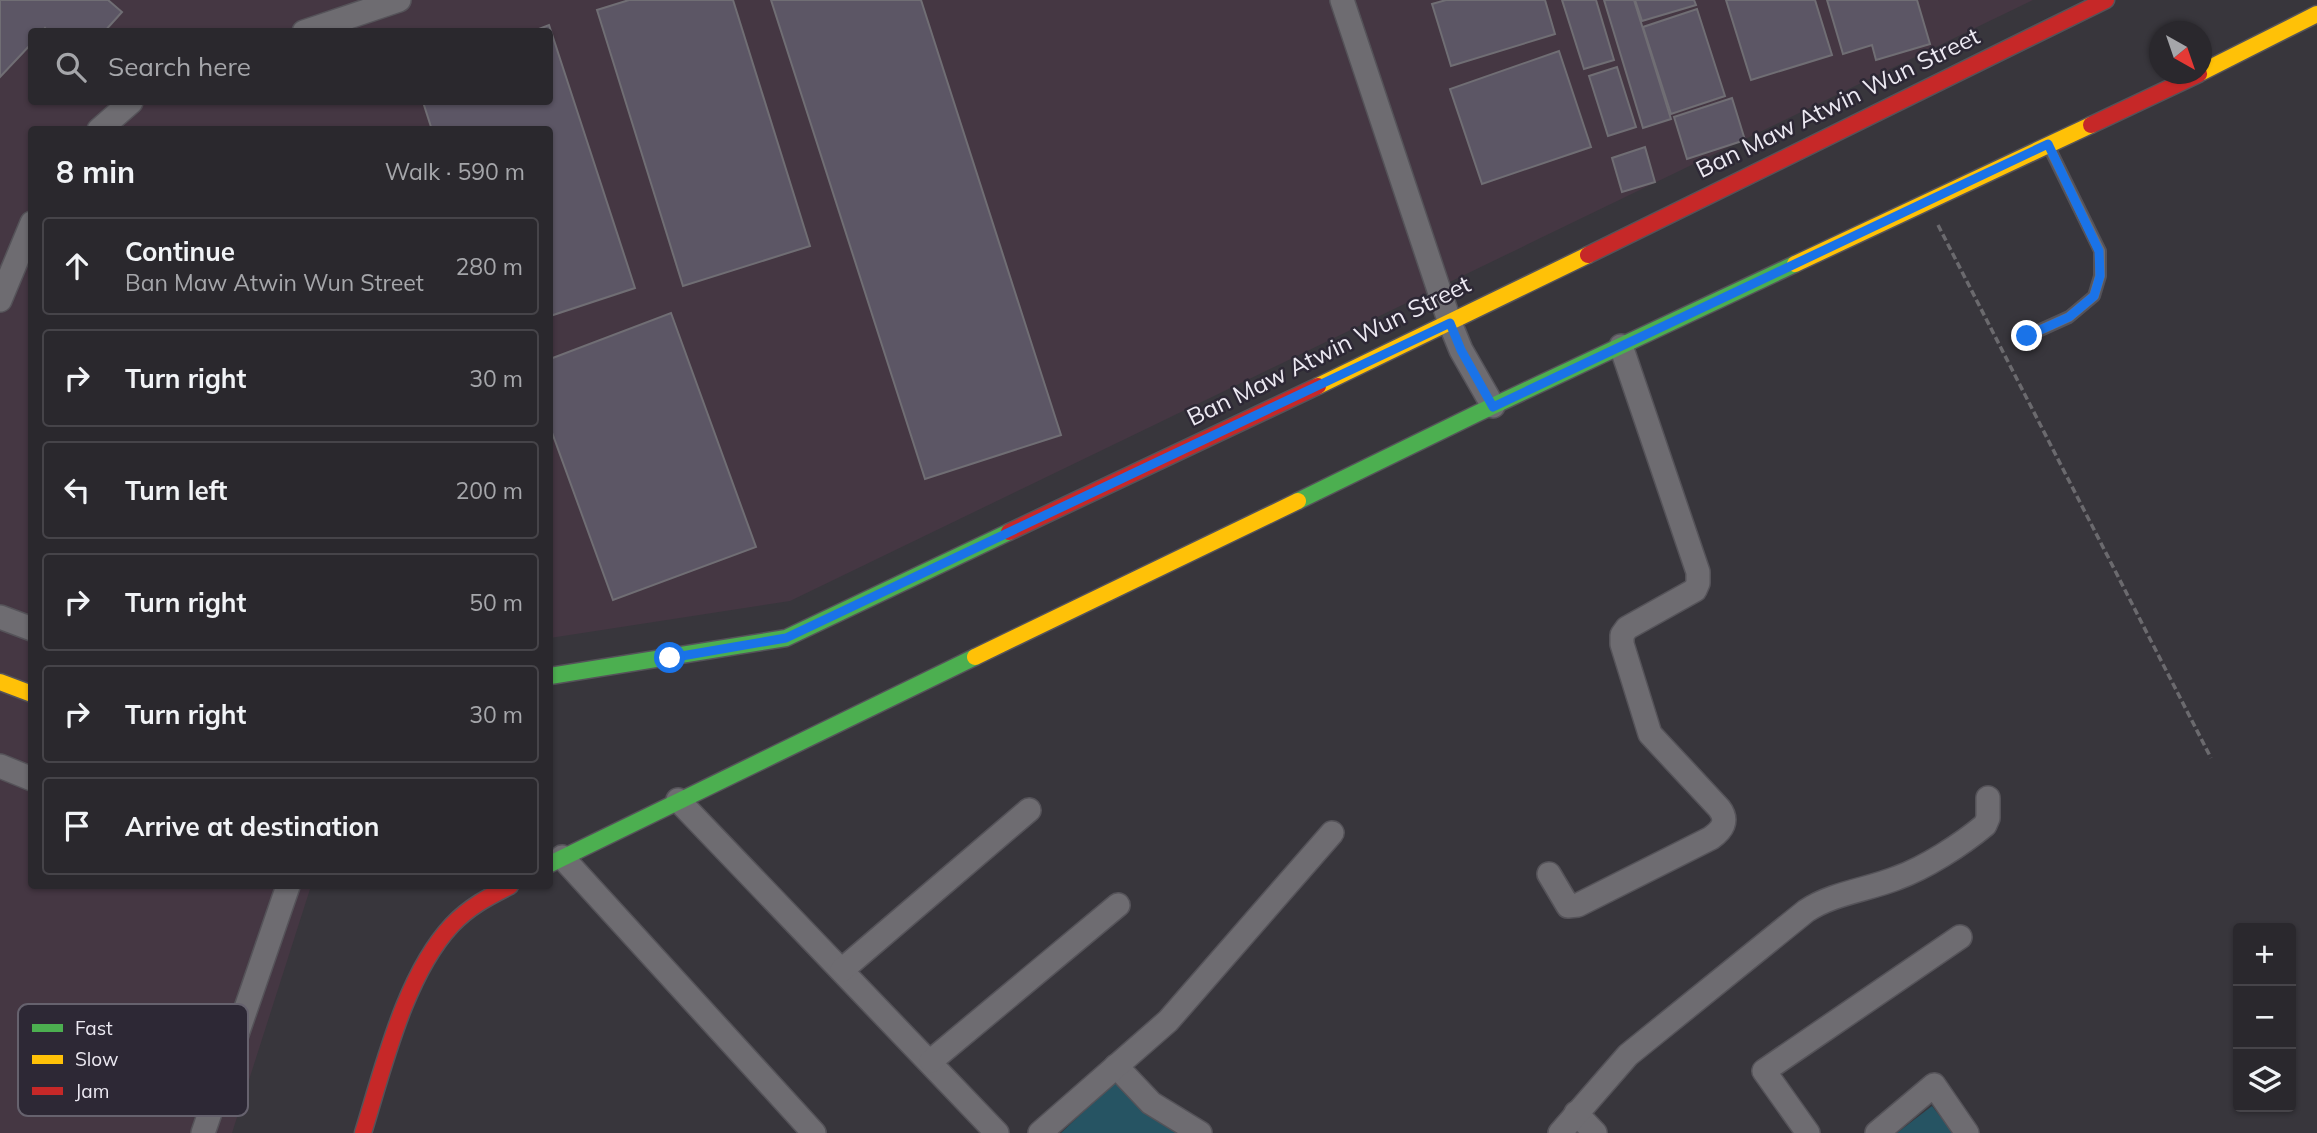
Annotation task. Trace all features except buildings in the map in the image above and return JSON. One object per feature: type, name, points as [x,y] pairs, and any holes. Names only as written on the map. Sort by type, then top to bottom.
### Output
[{"type":"main road","name":"Ban Maw Atwin Wun Street","points":[[553,676],[786,638],[1450,323],[2106,0]]},
{"type":"main road","points":[[2212,67],[2317,14]]},
{"type":"main road","points":[[556,860],[1493,407],[2176,84]]},
{"type":"main road","points":[[0,682],[28,693]]},
{"type":"main road","points":[[363,1133],[407,998],[442,936],[468,902],[502,889]]},
{"type":"street","points":[[316,28],[399,0]]},
{"type":"street","points":[[1342,0],[1450,323],[1461,350],[1493,407]]},
{"type":"street","points":[[104,126],[128,105]]},
{"type":"street","points":[[0,300],[28,233]]},
{"type":"street","points":[[1549,874],[1568,906],[1578,905],[1711,838],[1721,831],[1725,822],[1724,814],[1719,808],[1650,734],[1622,644],[1622,635],[1627,628],[1695,590],[1698,572],[1621,346]]},
{"type":"street","points":[[0,617],[28,627]]},
{"type":"street","points":[[0,766],[28,777]]},
{"type":"street","points":[[1560,1133],[1629,1055],[1806,911],[1826,900],[1896,879],[1933,859],[1984,825],[1988,818],[1987,798]]},
{"type":"street","points":[[678,800],[998,1133]]},
{"type":"street","points":[[842,970],[1029,810]]},
{"type":"street","points":[[1040,1133],[1168,1021],[1332,833]]},
{"type":"street","points":[[556,860],[814,1133]]},
{"type":"street","points":[[247,1004],[287,889]]},
{"type":"street","points":[[931,1062],[1118,905]]},
{"type":"street","points":[[1801,1131],[1764,1072],[1960,937]]},
{"type":"street","points":[[1116,1066],[1151,1103],[1200,1133]]},
{"type":"street","points":[[1877,1133],[1934,1085],[1967,1133]]},
{"type":"street","points":[[1576,1113],[1595,1133]]},
{"type":"street","points":[[203,1133],[209,1116]]},
{"type":"lane","points":[[2027,336],[2069,317],[2094,296],[2100,276],[2099,251],[2048,144]]},
{"type":"path","points":[[1926,202],[2211,758]]},
{"type":"shaded area","points":[[0,0],[2033,0],[790,601],[553,638],[553,126],[28,126],[28,889],[310,889],[248,1083],[248,1004],[18,1004],[18,1116],[237,1116],[232,1133],[0,1133]]},
{"type":"water","points":[[1116,1081],[1178,1133],[1061,1133]]},
{"type":"water","points":[[1932,1106],[1953,1133],[1897,1133]]},
{"type":"traffic: fast","points":[[1298,501],[1795,264]]},
{"type":"traffic: fast","points":[[553,676],[786,638],[1009,532]]},
{"type":"traffic: fast","points":[[553,863],[975,657]]},
{"type":"traffic: slow","points":[[2212,67],[2317,14]]},
{"type":"traffic: slow","points":[[1795,264],[2091,125]]},
{"type":"traffic: slow","points":[[1318,386],[1588,255]]},
{"type":"traffic: slow","points":[[975,657],[1298,501]]},
{"type":"traffic: slow","points":[[0,682],[28,692]]},
{"type":"traffic: jam","points":[[1588,255],[2106,0]]},
{"type":"traffic: jam","points":[[2091,125],[2178,84]]},
{"type":"traffic: jam","points":[[1009,532],[1318,386]]},
{"type":"traffic: jam","points":[[363,1133],[397,1024],[421,970],[458,919],[505,889]]},
{"type":"route","points":[[670,658],[786,638],[1450,323],[1461,350],[1493,407],[2048,144],[2099,251],[2100,276],[2094,296],[2069,317],[2027,336]]}]
